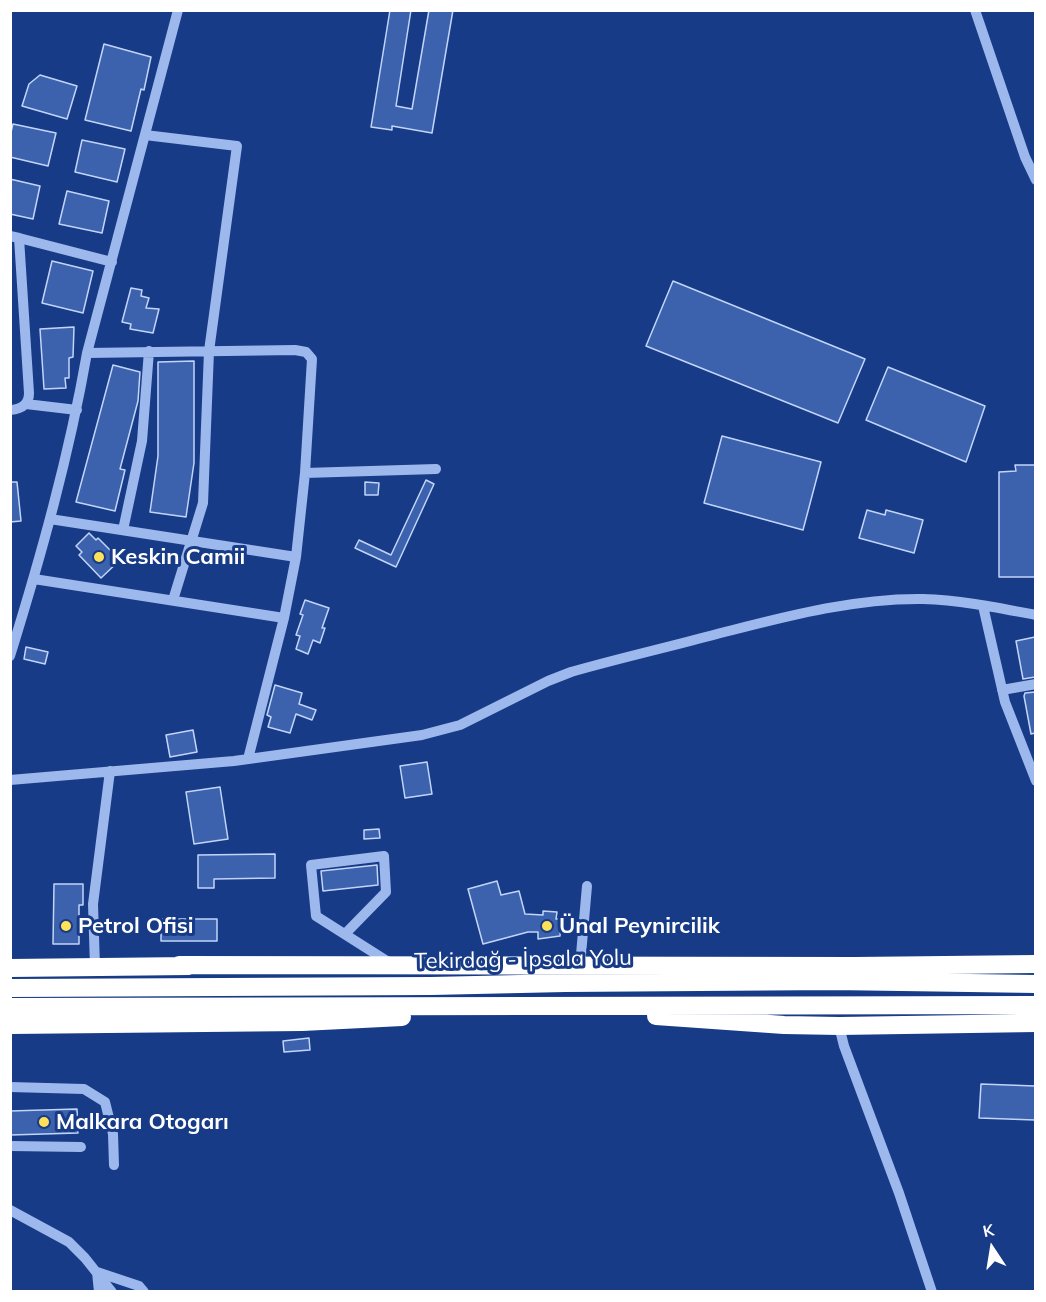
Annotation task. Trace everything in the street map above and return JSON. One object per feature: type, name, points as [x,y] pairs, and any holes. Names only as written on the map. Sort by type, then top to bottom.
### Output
[{"type":"highway","points":[[10,968],[272,964],[396,967],[1035,964]]},
{"type":"highway","points":[[179,966],[347,976],[428,976],[565,983]]},
{"type":"highway","name":"Tekirdağ - İpsala Yolu","points":[[10,988],[834,981],[1035,984]]},
{"type":"highway","name":"Tekirdağ - İpsala Yolu","points":[[10,1007],[1035,1005]]},
{"type":"highway","points":[[610,1006],[658,1017],[839,1026],[1035,1023]]},
{"type":"highway","points":[[10,1025],[302,1022],[564,1007]]},
{"type":"street","points":[[10,656],[50,519],[77,410],[87,353],[178,10]]},
{"type":"street","points":[[975,10],[1035,180]]},
{"type":"street","points":[[145,135],[237,146],[209,351],[203,503],[173,600]]},
{"type":"street","points":[[10,410],[21,408],[26,404],[29,393],[15,237],[112,262]]},
{"type":"street","points":[[87,353],[295,350],[306,352],[312,359],[296,556],[284,618],[248,759]]},
{"type":"street","points":[[123,530],[142,441],[149,351]]},
{"type":"street","points":[[26,404],[77,410]]},
{"type":"street","points":[[304,473],[436,469]]},
{"type":"street","points":[[50,519],[296,556]]},
{"type":"street","points":[[34,579],[284,618]]},
{"type":"street","points":[[10,780],[248,759],[441,731],[468,721],[548,681],[572,672],[829,608],[892,600],[938,600],[1035,615]]},
{"type":"street","points":[[983,606],[1009,714],[1035,781]]},
{"type":"street","points":[[1002,690],[1035,684]]},
{"type":"street","points":[[95,967],[93,904],[110,771]]},
{"type":"street","points":[[345,934],[386,892],[384,856],[311,865],[316,916],[396,967]]},
{"type":"street","points":[[579,966],[588,886]]},
{"type":"street","points":[[839,1026],[844,1046],[899,1194],[932,1292]]},
{"type":"street","points":[[10,1086],[84,1089],[105,1102],[113,1134],[114,1165]]},
{"type":"street","points":[[10,1146],[81,1148]]},
{"type":"street","points":[[10,1210],[69,1242],[112,1292]]},
{"type":"street","points":[[97,1272],[99,1292]]},
{"type":"street","points":[[97,1272],[139,1286],[144,1292]]},
{"type":"building","points":[[390,10],[411,10],[396,106],[412,109],[429,10],[453,10],[432,133],[392,126],[392,130],[371,127]]},
{"type":"building","points":[[104,44],[151,57],[144,90],[141,89],[131,131],[85,120]]},
{"type":"building","points":[[40,75],[77,86],[67,119],[22,106],[29,84]]},
{"type":"building","points":[[13,124],[56,133],[48,166],[10,157],[10,136]]},
{"type":"building","points":[[82,140],[125,149],[117,182],[75,172]]},
{"type":"building","points":[[10,179],[40,186],[33,219],[10,214]]},
{"type":"building","points":[[67,191],[109,201],[102,233],[59,224]]},
{"type":"building","points":[[52,261],[93,271],[83,313],[42,303]]},
{"type":"building","points":[[673,281],[865,359],[838,423],[646,346]]},
{"type":"building","points":[[131,288],[142,290],[141,296],[149,298],[146,308],[159,309],[153,333],[130,329],[131,324],[122,322]]},
{"type":"building","points":[[74,327],[73,357],[69,358],[69,378],[65,378],[66,388],[44,389],[40,329]]},
{"type":"building","points":[[194,361],[194,463],[186,517],[150,512],[158,456],[158,362]]},
{"type":"building","points":[[113,365],[140,372],[138,401],[120,469],[125,470],[115,511],[76,502]]},
{"type":"building","points":[[888,367],[985,406],[966,462],[866,420]]},
{"type":"building","points":[[722,436],[821,462],[803,530],[704,503]]},
{"type":"building","points":[[1015,465],[1035,465],[1035,577],[999,577],[999,472],[1016,471]]},
{"type":"building","points":[[426,480],[434,484],[396,567],[355,548],[359,540],[391,555]]},
{"type":"building","points":[[10,482],[17,482],[21,521],[10,522]]},
{"type":"building","points":[[365,482],[379,483],[378,495],[365,495]]},
{"type":"building","points":[[867,510],[885,515],[886,510],[923,520],[914,553],[859,538]]},
{"type":"building","name":"Keskin Camii","points":[[89,533],[96,540],[98,538],[120,560],[101,578],[79,555],[82,552],[76,546]]},
{"type":"building","points":[[305,600],[329,608],[320,643],[313,640],[308,654],[296,649],[300,636],[296,635]]},
{"type":"building","points":[[1035,637],[1035,677],[1023,679],[1016,641]]},
{"type":"building","points":[[26,647],[48,652],[45,664],[24,659]]},
{"type":"building","points":[[275,685],[302,693],[299,704],[316,710],[312,720],[296,714],[290,733],[268,727],[271,717],[267,715]]},
{"type":"building","points":[[1035,692],[1035,733],[1031,734],[1024,696],[1025,693]]},
{"type":"building","points":[[193,730],[197,752],[170,757],[166,735]]},
{"type":"building","points":[[427,762],[432,794],[405,798],[400,766]]},
{"type":"building","points":[[220,787],[228,839],[194,844],[186,792]]},
{"type":"building","points":[[379,829],[380,838],[364,839],[364,830]]},
{"type":"building","points":[[275,854],[275,878],[214,879],[214,888],[198,888],[198,855]]},
{"type":"building","points":[[377,865],[378,885],[323,891],[321,871]]},
{"type":"building","points":[[497,881],[501,895],[519,891],[525,914],[543,915],[543,911],[557,912],[556,919],[561,919],[560,936],[538,939],[538,932],[528,932],[483,944],[468,889]]},
{"type":"building","points":[[54,884],[83,884],[83,905],[79,905],[79,944],[53,944]]},
{"type":"building","points":[[161,919],[217,919],[217,941],[161,941]]},
{"type":"building","points":[[309,1038],[310,1050],[284,1052],[283,1041]]},
{"type":"building","points":[[981,1084],[1035,1086],[1035,1120],[979,1118]]},
{"type":"building","name":"Malkara Otogarı","points":[[77,1109],[78,1133],[10,1135],[10,1111]]},
{"type":"place","name":"Keskin Camii","points":[[99,557]]},
{"type":"place","name":"Petrol Ofisi","points":[[66,926]]},
{"type":"place","name":"Ünal Peynircilik","points":[[547,926]]},
{"type":"place","name":"Malkara Otogarı","points":[[44,1122]]}]
